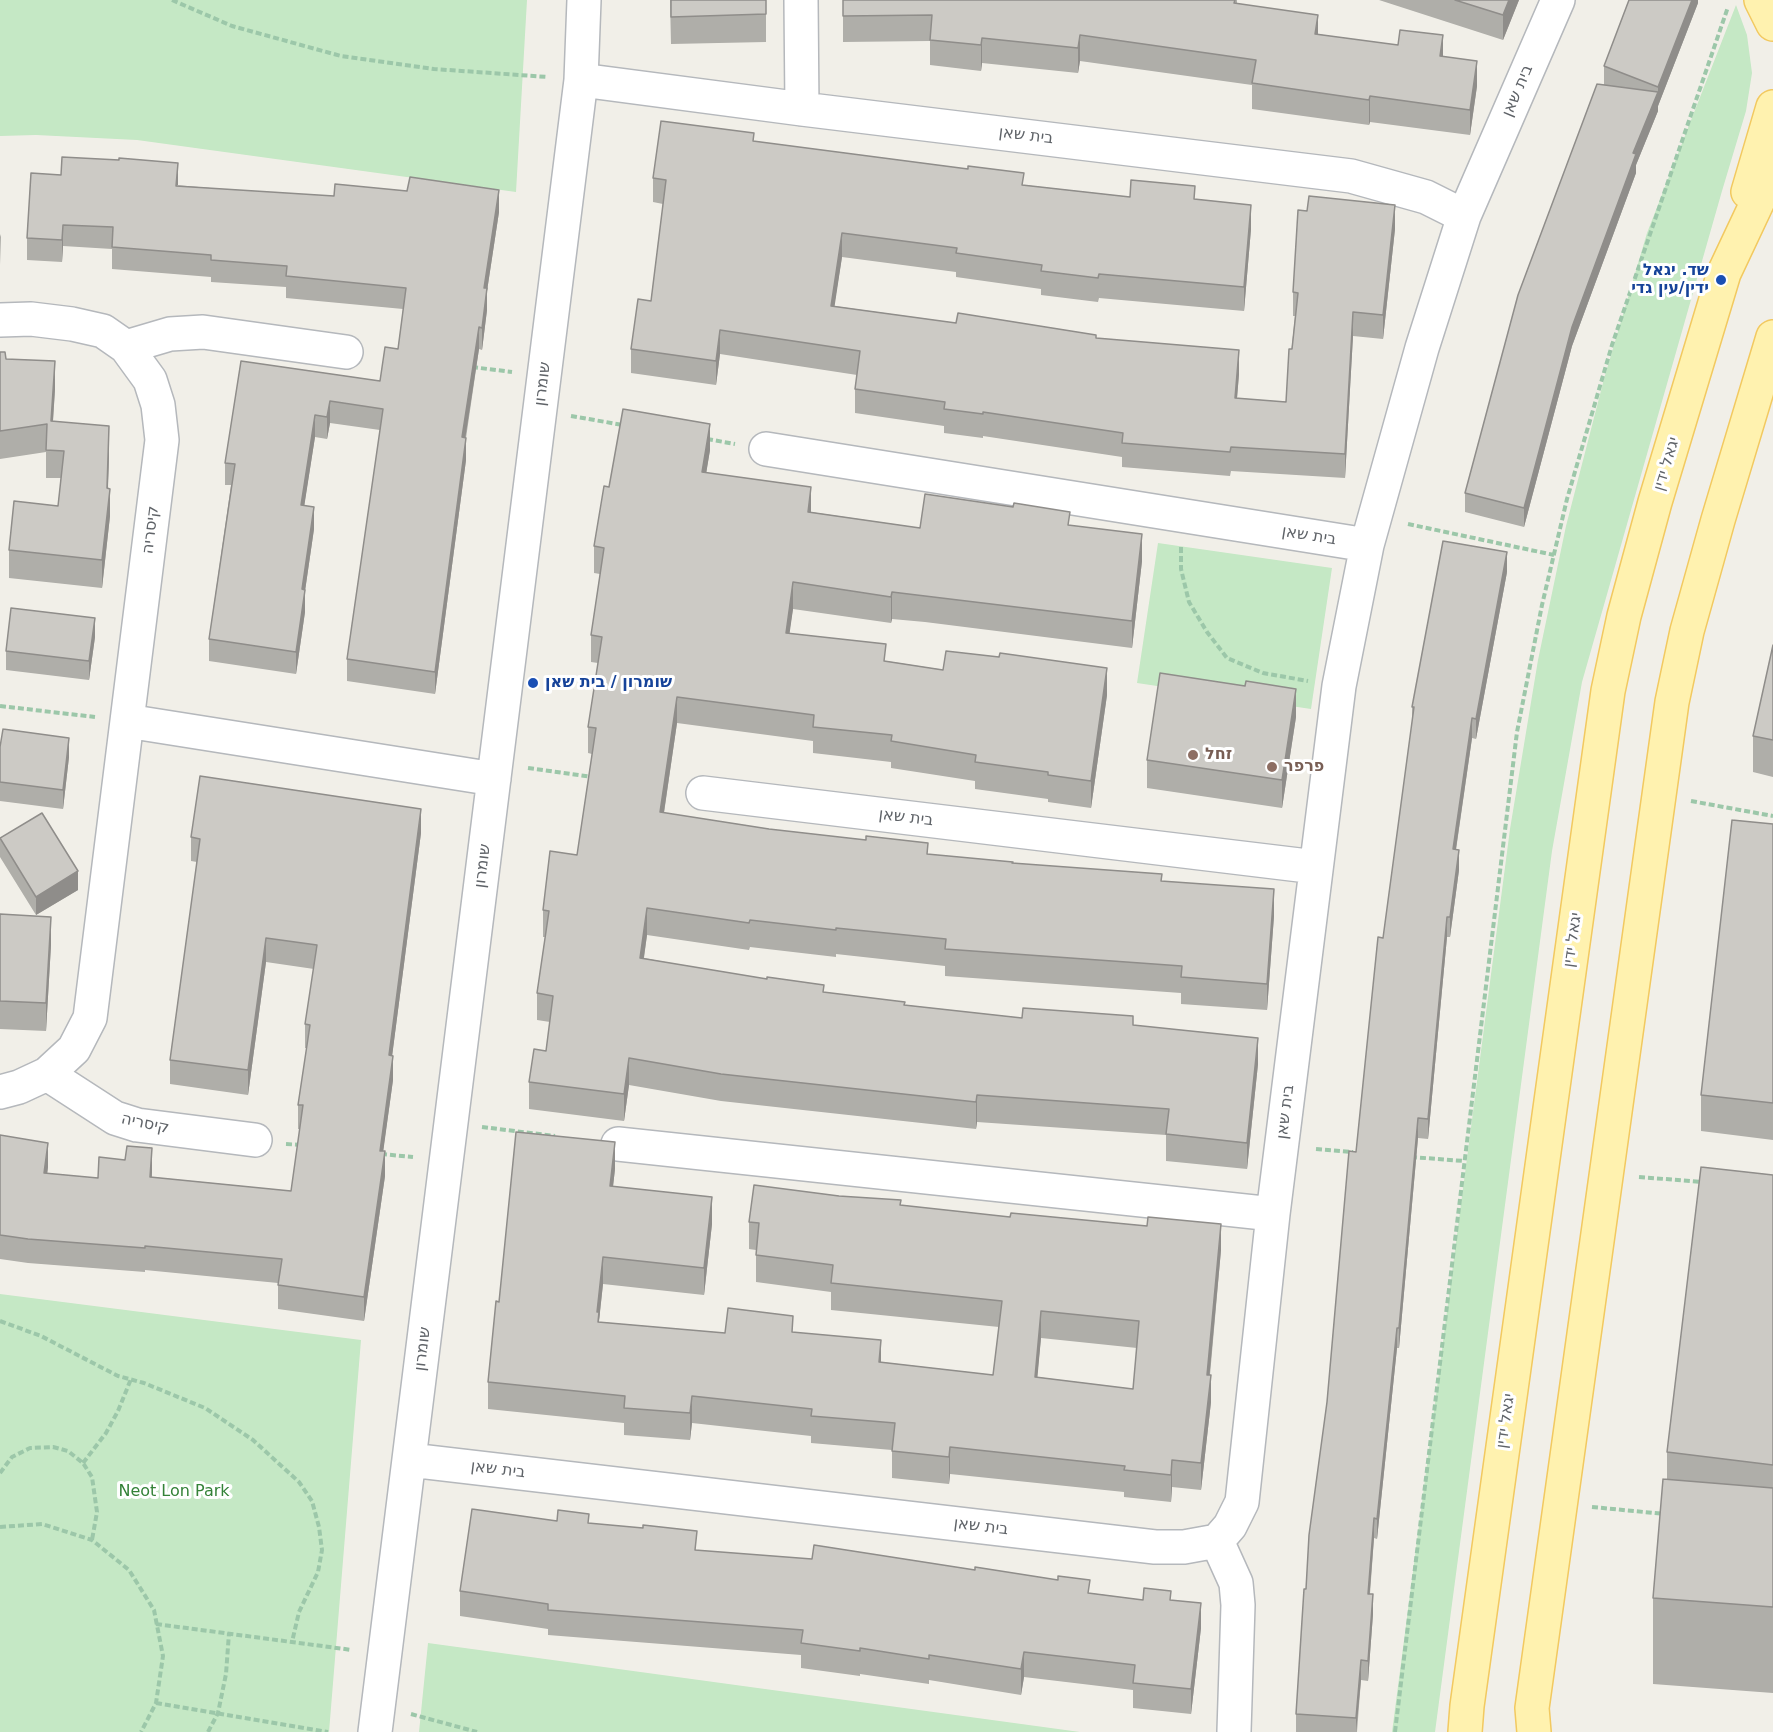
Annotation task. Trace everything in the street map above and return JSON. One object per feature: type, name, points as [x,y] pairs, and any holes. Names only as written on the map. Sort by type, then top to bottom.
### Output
[{"type":"main road","points":[[1761,0],[1773,24]]},
{"type":"main road","points":[[1724,273],[1773,107]]},
{"type":"main road","name":"יגאל ידין","points":[[1465,1732],[1468,1694],[1608,691],[1624,616],[1652,513],[1724,273],[1773,169]]},
{"type":"main road","points":[[1534,1732],[1532,1708],[1672,702],[1687,631],[1773,337]]},
{"type":"main road","points":[[1550,1578],[1555,1723],[1558,1732]]},
{"type":"street","name":"שומרון","points":[[377,1719],[581,80],[584,0]]},
{"type":"street","points":[[801,0],[802,109]]},
{"type":"street","name":"בית שאן","points":[[410,1460],[1155,1547],[1185,1547],[1217,1541],[1230,1526],[1242,1502],[1273,1214],[1339,686],[1371,531],[1422,348],[1464,216],[1558,0]]},
{"type":"street","name":"בית שאן","points":[[581,80],[1351,176],[1426,197],[1464,216]]},
{"type":"street","name":"קיסריה","points":[[0,320],[31,319],[72,324],[103,331],[126,347],[150,380],[158,405],[162,440],[90,1018],[74,1049],[47,1074],[19,1087],[0,1092]]},
{"type":"street","points":[[126,347],[170,334],[203,332],[346,352]]},
{"type":"street","name":"בית שאן","points":[[766,449],[1187,517],[1371,531]]},
{"type":"street","points":[[127,721],[495,771]]},
{"type":"street","name":"בית שאן","points":[[703,793],[1316,867]]},
{"type":"street","name":"קיסריה","points":[[47,1074],[115,1118],[137,1125],[255,1140]]},
{"type":"street","points":[[618,1144],[1273,1214]]},
{"type":"street","points":[[1217,1541],[1236,1583],[1238,1605],[1234,1731]]},
{"type":"path","points":[[172,0],[232,26],[341,56],[434,69],[581,80]]},
{"type":"path","points":[[1395,1732],[1517,732],[1554,555],[1612,345],[1730,0]]},
{"type":"path","points":[[463,366],[544,375]]},
{"type":"path","points":[[540,411],[630,426]]},
{"type":"path","points":[[698,438],[766,449]]},
{"type":"path","points":[[1187,517],[1181,536],[1181,569],[1189,602],[1207,632],[1227,658],[1263,673],[1339,686]]},
{"type":"path","points":[[1371,531],[1554,555]]},
{"type":"path","points":[[0,706],[127,721]]},
{"type":"path","points":[[495,771],[599,778]]},
{"type":"path","points":[[1659,795],[1773,816]]},
{"type":"path","points":[[451,1124],[563,1137]]},
{"type":"path","points":[[255,1140],[312,1146]]},
{"type":"path","points":[[1282,1146],[1362,1152]]},
{"type":"path","points":[[379,1154],[447,1161]]},
{"type":"path","points":[[1407,1156],[1464,1161]]},
{"type":"path","points":[[1606,1175],[1713,1183]]},
{"type":"path","points":[[0,1321],[41,1336],[118,1376],[205,1408],[253,1440],[299,1482],[312,1501],[322,1550],[318,1572],[299,1612],[292,1642]]},
{"type":"path","points":[[83,1463],[106,1433],[131,1379]]},
{"type":"path","points":[[0,1473],[12,1457],[30,1448],[53,1447],[68,1451],[83,1463],[92,1478],[97,1512],[92,1540]]},
{"type":"path","points":[[1561,1504],[1667,1515]]},
{"type":"path","points":[[0,1527],[42,1524],[92,1540],[129,1569],[154,1610],[163,1656],[156,1703],[141,1732]]},
{"type":"path","points":[[156,1623],[385,1654]]},
{"type":"path","points":[[208,1732],[218,1713],[226,1674],[229,1634]]},
{"type":"path","points":[[156,1703],[328,1732]]},
{"type":"path","points":[[377,1719],[477,1732]]},
{"type":"green space","points":[[0,0],[527,0],[516,192],[137,140],[36,135],[0,136]]},
{"type":"green space","points":[[1736,5],[1747,35],[1752,73],[1746,111],[1582,682],[1552,851],[1435,1732],[1392,1732],[1510,829],[1538,660],[1566,526],[1604,379],[1647,233]]},
{"type":"green space","points":[[1158,543],[1332,568],[1311,709],[1137,683]]},
{"type":"green space","name":"Neot Lon Park","points":[[0,1294],[361,1340],[329,1732],[0,1732]]},
{"type":"green space","points":[[428,1643],[1080,1732],[419,1732]]},
{"type":"building","points":[[671,0],[766,0],[766,14],[671,17]]},
{"type":"building","points":[[843,0],[1235,0],[1234,3],[1318,15],[1315,34],[1398,45],[1400,30],[1443,35],[1440,56],[1477,61],[1470,110],[1370,96],[1369,100],[1252,83],[1256,60],[1080,35],[1078,48],[982,38],[981,45],[930,40],[932,15],[843,16]]},
{"type":"building","points":[[1455,0],[1509,0],[1503,15]]},
{"type":"building","points":[[1629,0],[1692,0],[1658,87],[1604,66]]},
{"type":"building","points":[[1597,84],[1658,92],[1633,153],[1636,154],[1572,327],[1524,508],[1465,493],[1518,295]]},
{"type":"building","points":[[661,121],[754,133],[753,141],[968,169],[968,166],[1024,173],[1022,185],[1130,197],[1131,180],[1195,186],[1194,199],[1251,205],[1244,287],[1099,274],[1098,278],[1041,271],[1042,265],[956,253],[957,248],[842,233],[831,306],[956,323],[958,313],[1096,335],[1096,338],[1239,350],[1235,398],[1286,402],[1289,349],[1292,349],[1298,293],[1293,292],[1298,210],[1307,211],[1309,196],[1395,205],[1383,315],[1353,312],[1345,454],[1231,447],[1230,452],[1122,443],[1123,433],[983,412],[983,414],[944,409],[945,402],[855,389],[860,351],[720,330],[716,361],[631,349],[638,299],[651,301],[666,180],[653,178]]},
{"type":"building","points":[[62,157],[119,160],[119,158],[178,163],[176,186],[334,196],[335,184],[407,191],[410,177],[499,190],[484,288],[487,288],[482,328],[479,327],[462,437],[466,438],[435,672],[347,659],[383,409],[330,401],[327,417],[315,415],[301,505],[314,507],[302,589],[305,590],[296,652],[209,639],[235,464],[225,463],[241,361],[380,381],[385,347],[398,349],[406,288],[286,276],[287,266],[211,260],[211,255],[112,247],[113,227],[63,225],[62,240],[27,238],[31,173],[61,175]]},
{"type":"building","points":[[0,352],[5,352],[6,359],[55,361],[51,421],[109,426],[107,488],[110,489],[102,560],[9,550],[14,501],[58,506],[64,451],[46,450],[47,424],[0,431]]},
{"type":"building","points":[[623,409],[710,424],[702,472],[811,487],[808,512],[920,528],[925,494],[1013,507],[1014,503],[1070,512],[1068,525],[1142,534],[1132,621],[892,592],[891,597],[793,582],[786,633],[886,644],[884,661],[943,670],[946,651],[999,657],[1000,653],[1107,668],[1091,781],[1048,775],[1048,772],[975,762],[976,755],[891,741],[892,735],[813,727],[814,715],[677,697],[660,812],[769,829],[866,840],[866,836],[928,843],[927,854],[1162,874],[1161,881],[1274,889],[1267,984],[1181,977],[1182,966],[945,949],[946,939],[750,920],[749,923],[647,908],[640,958],[767,979],[767,977],[824,985],[823,992],[905,1002],[904,1005],[1022,1018],[1023,1008],[1133,1016],[1133,1025],[1258,1038],[1247,1143],[1166,1134],[1169,1109],[977,1095],[976,1102],[721,1074],[629,1058],[624,1094],[529,1082],[534,1049],[546,1051],[553,996],[537,993],[549,911],[543,910],[550,851],[577,855],[596,728],[588,727],[602,637],[591,635],[604,548],[594,546],[604,486],[609,487]]},
{"type":"building","points":[[1443,541],[1507,552],[1476,719],[1472,718],[1453,849],[1459,850],[1450,917],[1447,917],[1428,1119],[1418,1118],[1399,1328],[1397,1328],[1377,1519],[1374,1518],[1368,1594],[1373,1594],[1368,1661],[1361,1660],[1356,1718],[1296,1714],[1309,1535],[1327,1402],[1349,1151],[1356,1152],[1378,937],[1383,938],[1414,707],[1412,707]]},
{"type":"building","points":[[11,608],[95,618],[89,661],[6,651]]},
{"type":"building","points":[[1773,645],[1773,740],[1753,736]]},
{"type":"building","points":[[1160,673],[1245,686],[1246,681],[1296,689],[1282,780],[1147,760]]},
{"type":"building","points":[[3,729],[69,738],[63,790],[0,782],[0,747]]},
{"type":"building","points":[[200,776],[421,809],[389,1055],[393,1056],[380,1151],[385,1151],[364,1297],[278,1285],[282,1259],[0,1235],[0,1135],[48,1143],[44,1173],[98,1178],[99,1157],[125,1160],[127,1146],[152,1148],[150,1177],[291,1191],[303,1105],[298,1105],[310,1025],[305,1024],[317,945],[266,938],[248,1070],[170,1060],[200,839],[191,837]]},
{"type":"building","points":[[42,813],[78,871],[36,897],[0,838]]},
{"type":"building","points":[[1732,820],[1773,824],[1773,1103],[1701,1095]]},
{"type":"building","points":[[0,914],[51,917],[46,1003],[0,1001]]},
{"type":"building","points":[[516,1132],[615,1142],[610,1186],[712,1197],[704,1268],[603,1257],[598,1322],[725,1333],[728,1308],[793,1316],[792,1332],[881,1340],[879,1362],[993,1375],[1002,1301],[831,1283],[833,1265],[756,1255],[759,1223],[749,1222],[754,1185],[839,1196],[901,1200],[900,1205],[1010,1217],[1011,1213],[1147,1226],[1148,1217],[1221,1224],[1207,1375],[1211,1375],[1201,1463],[1172,1460],[1171,1475],[1124,1470],[1125,1466],[950,1447],[949,1457],[892,1451],[895,1423],[811,1416],[812,1409],[692,1396],[690,1413],[624,1408],[625,1396],[488,1382],[496,1301],[499,1302]],"holes":[[[1041,1311],[1139,1321],[1133,1389],[1035,1377]]]},
{"type":"building","points":[[1701,1167],[1773,1175],[1773,1465],[1667,1452]]},
{"type":"building","points":[[1663,1479],[1773,1488],[1773,1607],[1653,1598]]},
{"type":"building","points":[[472,1509],[557,1521],[558,1510],[589,1514],[588,1523],[643,1528],[643,1525],[697,1531],[695,1550],[812,1559],[814,1545],[975,1570],[975,1567],[1058,1580],[1058,1576],[1090,1580],[1088,1593],[1143,1600],[1144,1588],[1171,1591],[1170,1600],[1201,1603],[1191,1689],[1133,1683],[1135,1665],[1024,1652],[1021,1669],[929,1655],[929,1659],[860,1648],[860,1651],[801,1643],[803,1630],[548,1610],[548,1604],[460,1591]]},
{"type":"place","name":"שד. יגאל ידין/עין גדי","points":[[1721,280]]},
{"type":"place","name":"שומרון / בית שאן","points":[[533,683]]},
{"type":"place","name":"זחל","points":[[1193,755]]},
{"type":"place","name":"פרפר","points":[[1272,767]]}]
